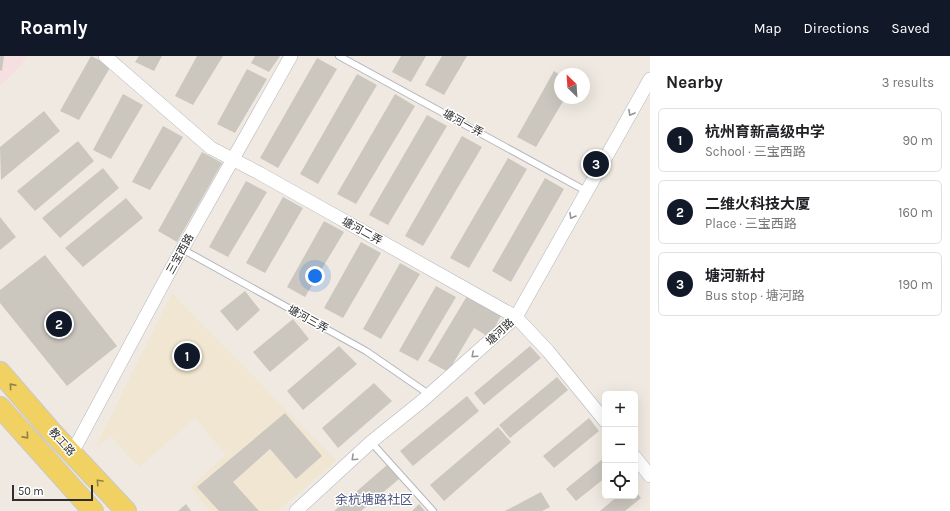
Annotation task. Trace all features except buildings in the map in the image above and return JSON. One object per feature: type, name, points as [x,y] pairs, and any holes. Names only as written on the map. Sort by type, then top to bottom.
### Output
[{"type":"main road","name":"教工路","points":[[0,372],[126,511]]},
{"type":"main road","name":"教工路","points":[[0,407],[93,511]]},
{"type":"street","name":"塘河二弄","points":[[105,56],[211,148],[516,318],[548,351],[602,417]]},
{"type":"street","name":"三宝西路","points":[[72,453],[182,249],[290,56]]},
{"type":"street","name":"塘河路","points":[[296,511],[371,442],[430,395],[516,318],[650,79]]},
{"type":"street","points":[[638,461],[650,476]]},
{"type":"lane","name":"塘河一弄","points":[[339,56],[586,191]]},
{"type":"lane","name":"塘河三弄","points":[[182,249],[366,351],[430,395]]},
{"type":"lane","points":[[371,442],[433,511]]},
{"type":"shaded area","points":[[0,56],[27,56],[19,68],[0,86]]},
{"type":"shaded area","points":[[172,293],[336,461],[278,511],[210,511],[190,487],[226,455],[195,418],[139,467],[110,436],[99,446],[97,444]]},
{"type":"place","name":"塘河新村","points":[[596,164]]},
{"type":"place","name":"二维火科技大厦","points":[[59,324]]},
{"type":"place","name":"杭州育新高级中学","points":[[187,356]]},
{"type":"district","name":"余杭塘路社区","points":[[374,499]]}]
